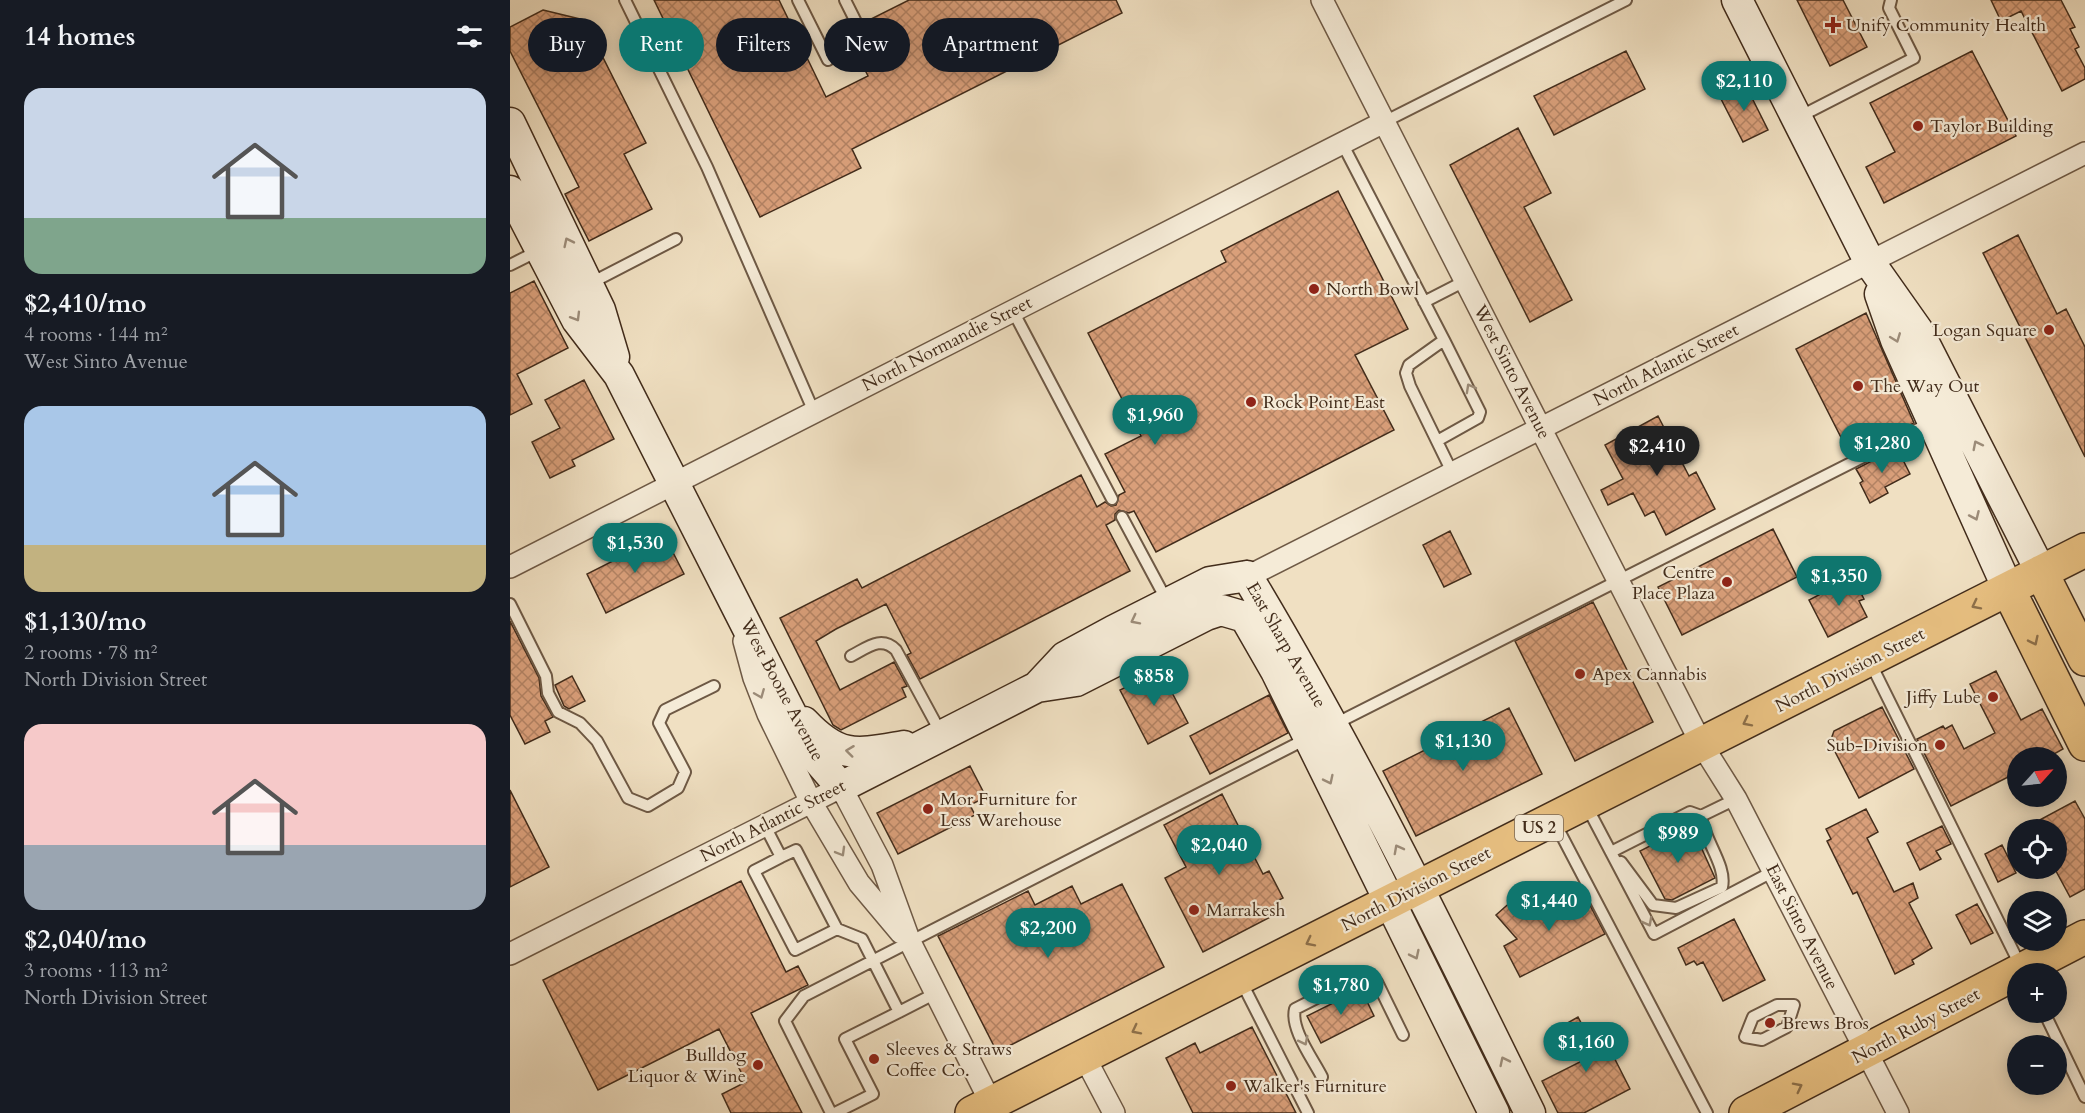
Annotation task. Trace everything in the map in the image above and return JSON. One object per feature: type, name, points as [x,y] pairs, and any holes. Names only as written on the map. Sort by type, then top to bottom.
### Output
[{"type":"main road","name":"North Division Street","points":[[981,1108],[2085,550]]},
{"type":"main road","points":[[2042,572],[2085,659]]},
{"type":"main road","points":[[2008,589],[2085,744]]},
{"type":"main road","name":"North Ruby Street","points":[[2040,963],[2085,937]]},
{"type":"main road","name":"North Ruby Street","points":[[1746,1113],[2007,981]]},
{"type":"street","name":"West Sinto Avenue","points":[[1322,0],[1702,745]]},
{"type":"street","points":[[1737,0],[1870,263],[1896,340],[2008,589]]},
{"type":"street","name":"North Normandie Street","points":[[510,567],[1384,122]]},
{"type":"street","name":"West Boone Avenue","points":[[510,123],[520,197],[541,250],[577,320],[619,375],[816,758],[841,787],[882,865],[910,942],[936,993],[981,1108]]},
{"type":"street","name":"North Atlantic Street","points":[[510,954],[1037,687],[1076,681],[1167,635],[1196,606],[1247,576],[2085,153]]},
{"type":"street","name":"West Boone Avenue","points":[[520,197],[588,284],[600,310],[619,375]]},
{"type":"street","points":[[1870,263],[1918,331],[2042,572]]},
{"type":"street","name":"North Atlantic Street","points":[[1037,687],[1065,657],[1210,582],[1247,576]]},
{"type":"street","name":"East Sharp Avenue","points":[[1247,576],[1276,671],[1321,732],[1419,888],[1530,1113]]},
{"type":"street","name":"East Sharp Avenue","points":[[1247,576],[1298,660],[1321,732],[1389,903],[1494,1113]]},
{"type":"street","name":"West Boone Avenue","points":[[733,597],[754,678],[811,802],[858,883],[910,942]]},
{"type":"street","points":[[1167,635],[1206,615],[1221,610],[1234,612],[1245,618],[1276,671]]},
{"type":"street","points":[[786,702],[818,736],[837,749],[854,753],[935,739]]},
{"type":"street","name":"East Sinto Avenue","points":[[1702,745],[1737,799],[1898,1113]]},
{"type":"street","points":[[1084,1056],[1113,1113]]},
{"type":"lane","points":[[625,0],[707,167],[814,412]]},
{"type":"lane","points":[[798,0],[824,52]]},
{"type":"lane","points":[[845,0],[854,18]]},
{"type":"lane","points":[[1384,122],[1626,0]]},
{"type":"lane","points":[[1797,118],[1914,57],[1889,8],[1891,0]]},
{"type":"lane","points":[[1342,143],[1480,412],[1478,418],[1437,441]]},
{"type":"lane","points":[[588,284],[676,239]]},
{"type":"lane","points":[[510,265],[541,250]]},
{"type":"lane","points":[[1425,302],[1465,281]]},
{"type":"lane","points":[[1013,310],[1112,499]]},
{"type":"lane","points":[[1444,340],[1409,365],[1406,373],[1410,386],[1452,472]]},
{"type":"lane","points":[[936,993],[845,1039],[873,1094],[833,1113],[785,1021],[804,996],[1933,422]]},
{"type":"lane","points":[[1122,517],[1168,604]]},
{"type":"lane","points":[[510,604],[546,676],[548,693],[558,712],[580,723],[597,741],[628,798],[648,806],[678,788],[685,772],[659,723],[665,710],[714,686]]},
{"type":"lane","points":[[851,656],[881,641],[889,643],[902,660],[935,739]]},
{"type":"lane","points":[[1869,660],[2020,963]]},
{"type":"lane","points":[[1611,852],[1690,813],[1701,816],[1737,799]]},
{"type":"lane","points":[[1586,804],[1654,934],[1774,871]]},
{"type":"lane","points":[[1611,852],[1631,873],[1653,905],[1676,908],[1688,904],[1722,887],[1724,879],[1724,872],[1703,829],[1701,816]]},
{"type":"lane","points":[[1554,820],[1707,1113]]},
{"type":"lane","points":[[765,826],[781,857]]},
{"type":"lane","points":[[837,929],[795,950],[754,871],[796,850],[837,929],[862,939],[899,1012]]},
{"type":"lane","points":[[1322,1077],[1297,1026],[1294,1016],[1295,1009],[1354,979],[1368,976],[1377,982],[1403,1035]]},
{"type":"lane","points":[[1239,978],[1308,1113]]},
{"type":"lane","points":[[1777,1005],[1794,1005],[1787,1027],[1762,1040],[1745,1037],[1753,1017],[1777,1005]]},
{"type":"lane","points":[[2049,1023],[2085,1097]]},
{"type":"building","points":[[654,0],[779,0],[788,18],[716,18],[716,72],[812,72],[812,68],[826,97],[868,76],[866,72],[910,72],[910,18],[873,18],[909,0],[1116,0],[1122,13],[1059,45],[1059,18],[922,18],[922,72],[1005,72],[852,149],[861,168],[760,217],[689,72],[704,72],[704,18],[663,18]]},
{"type":"building","name":"Unify Community Health","points":[[1797,0],[1843,0],[1867,47],[1830,66]]},
{"type":"building","points":[[1991,0],[2061,0],[2075,27],[2070,29],[2079,47],[2075,49],[2085,68],[2085,79],[2062,91],[2021,11],[2001,21]]},
{"type":"building","points":[[543,10],[576,18],[528,18],[528,72],[607,72],[607,66],[646,143],[624,154],[652,209],[589,241],[565,194],[579,187],[510,51],[510,27]]},
{"type":"building","points":[[1626,51],[1645,89],[1554,135],[1534,96]]},
{"type":"building","name":"Taylor Building","points":[[1972,51],[2016,136],[1884,203],[1866,167],[1895,152],[1870,103]]},
{"type":"building","points":[[1744,82],[1768,130],[1743,142],[1719,95]]},
{"type":"building","points":[[1518,128],[1551,193],[1524,207],[1572,300],[1530,322],[1450,165]]},
{"type":"building","points":[[1338,191],[1408,329],[1355,355],[1394,430],[1156,552],[1134,511],[1129,513],[1119,510],[1115,514],[1115,520],[1106,525],[1130,571],[920,679],[907,655],[911,653],[886,604],[836,629],[816,641],[840,690],[894,662],[907,686],[902,688],[906,697],[841,730],[833,725],[780,618],[857,579],[862,588],[1081,475],[1097,507],[1105,502],[1111,506],[1116,505],[1119,495],[1125,492],[1105,454],[1141,436],[1088,333],[1226,262],[1221,251]]},
{"type":"building","name":"Logan Square","points":[[2018,235],[2057,314],[2066,309],[2085,347],[2085,457],[1983,253]]},
{"type":"building","points":[[534,281],[568,348],[517,374],[532,404],[510,415],[510,293]]},
{"type":"building","name":"The Way Out","points":[[1866,313],[1914,423],[1850,455],[1796,349]]},
{"type":"building","points":[[584,380],[614,439],[572,460],[575,466],[550,478],[532,442],[560,428],[545,400]]},
{"type":"building","points":[[1658,416],[1689,476],[1696,472],[1715,509],[1666,535],[1654,511],[1645,516],[1633,493],[1608,505],[1601,490],[1623,479],[1605,445]]},
{"type":"building","points":[[1897,448],[1910,474],[1885,487],[1888,493],[1870,503],[1860,483],[1863,481],[1856,469]]},
{"type":"building","name":"Centre Place Plaza","points":[[1773,529],[1797,577],[1682,635],[1658,587]]},
{"type":"building","points":[[1450,531],[1471,574],[1444,587],[1423,545]]},
{"type":"building","points":[[664,535],[684,574],[606,613],[587,574]]},
{"type":"building","points":[[1853,577],[1864,599],[1859,601],[1867,617],[1828,637],[1809,600]]},
{"type":"building","name":"Apex Cannabis","points":[[1593,602],[1653,722],[1575,761],[1515,641]]},
{"type":"building","points":[[510,621],[539,678],[541,696],[553,717],[545,721],[550,732],[525,744],[510,715]]},
{"type":"building","points":[[1160,670],[1188,723],[1148,744],[1120,690]]},
{"type":"building","points":[[1996,671],[2021,720],[2042,709],[2062,747],[2007,747],[2007,778],[1951,806],[1917,739],[1943,726],[1945,729],[1952,725],[1964,749],[1995,733],[1970,684]]},
{"type":"building","points":[[572,676],[585,701],[569,709],[564,706],[555,685]]},
{"type":"building","points":[[1269,695],[1288,733],[1210,774],[1190,736]]},
{"type":"building","points":[[1882,707],[1914,769],[1859,798],[1830,742],[1834,731]]},
{"type":"building","points":[[1509,708],[1542,774],[1416,836],[1383,771]]},
{"type":"building","name":"Mor Furniture for Less Warehouse","points":[[970,766],[986,797],[970,805],[975,815],[898,854],[877,813]]},
{"type":"building","points":[[510,790],[549,867],[510,887]]},
{"type":"building","points":[[1222,794],[1263,874],[1269,871],[1283,898],[1275,902],[1280,912],[1203,952],[1165,878],[1186,867],[1164,825]]},
{"type":"building","points":[[2075,801],[2085,819],[2085,889],[2070,897],[2060,879],[2067,879],[2067,819],[2041,819]]},
{"type":"building","points":[[1866,809],[1878,832],[1867,838],[1894,892],[1913,883],[1918,898],[1909,903],[1932,948],[1912,960],[1914,964],[1895,974],[1857,892],[1853,894],[1827,841],[1831,839],[1826,829]]},
{"type":"building","points":[[1691,825],[1715,878],[1672,900],[1665,899],[1640,851]]},
{"type":"building","points":[[1942,826],[1951,844],[1936,851],[1941,859],[1920,870],[1907,843]]},
{"type":"building","points":[[2002,845],[2007,855],[2007,878],[1998,882],[1985,854]]},
{"type":"building","points":[[741,881],[786,972],[798,966],[808,985],[751,1013],[802,1113],[731,1113],[722,1094],[746,1082],[719,1029],[598,1090],[543,980]]},
{"type":"building","points":[[1122,884],[1164,967],[997,1052],[938,936],[1028,891],[1035,905],[1072,886],[1081,904]]},
{"type":"building","points":[[1582,890],[1605,934],[1520,977],[1504,946],[1517,939],[1496,915],[1514,899],[1530,917]]},
{"type":"building","points":[[1977,904],[1993,933],[1971,944],[1956,915]]},
{"type":"building","points":[[1734,919],[1765,980],[1723,1001],[1703,962],[1697,965],[1694,961],[1686,965],[1678,948]]},
{"type":"building","points":[[1361,989],[1374,1016],[1321,1043],[1307,1016]]},
{"type":"building","points":[[1578,1017],[1585,1030],[1597,1024],[1630,1089],[1584,1113],[1558,1113],[1542,1081],[1580,1062],[1562,1026]]},
{"type":"building","name":"Walker's Furniture","points":[[1252,1027],[1296,1113],[1193,1113],[1166,1058],[1195,1043],[1200,1053]]},
{"type":"place","name":"Unify Community Health","points":[[1833,25]]},
{"type":"place","name":"Taylor Building","points":[[1918,126]]},
{"type":"place","name":"North Bowl","points":[[1314,289]]},
{"type":"place","name":"Logan Square","points":[[2049,330]]},
{"type":"place","name":"The Way Out","points":[[1858,386]]},
{"type":"place","name":"Rock Point East","points":[[1251,402]]},
{"type":"place","name":"Centre Place Plaza","points":[[1727,582]]},
{"type":"place","name":"Apex Cannabis","points":[[1580,674]]},
{"type":"place","name":"Jiffy Lube","points":[[1993,697]]},
{"type":"place","name":"Sub-Division","points":[[1940,745]]},
{"type":"place","name":"Mor Furniture for Less Warehouse","points":[[928,809]]},
{"type":"place","name":"Marrakesh","points":[[1194,910]]},
{"type":"place","name":"Brews Bros","points":[[1770,1023]]},
{"type":"place","name":"Sleeves & Straws Coffee Co.","points":[[874,1059]]},
{"type":"place","name":"Bulldog Liquor & Wine","points":[[758,1065]]},
{"type":"place","name":"Walker's Furniture","points":[[1231,1086]]}]
